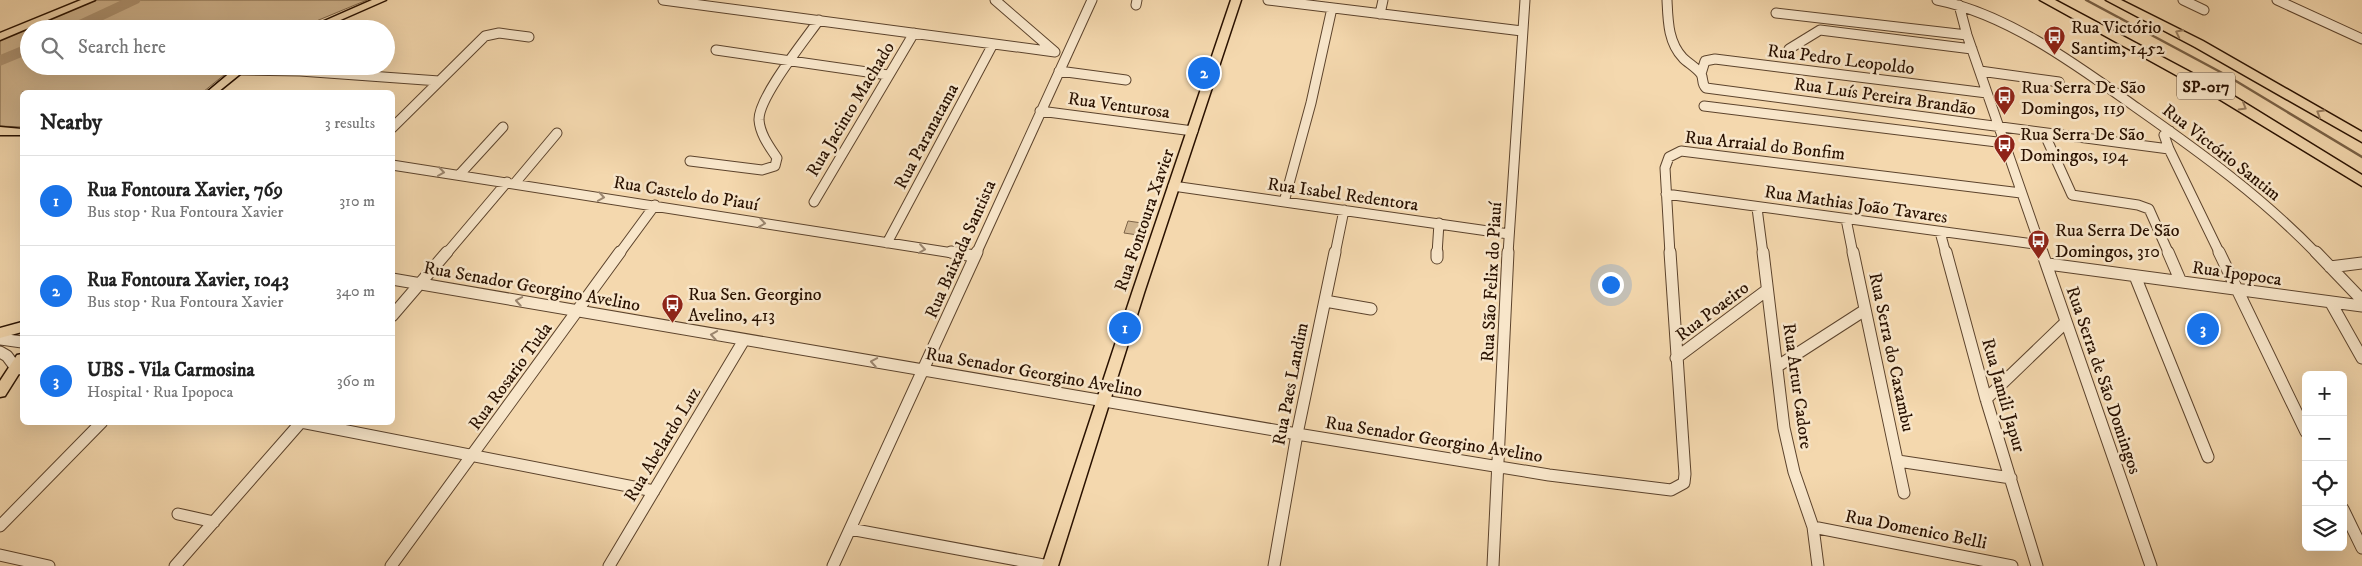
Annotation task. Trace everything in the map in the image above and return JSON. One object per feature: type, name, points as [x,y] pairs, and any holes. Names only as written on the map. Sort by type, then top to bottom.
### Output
[{"type":"highway","name":"SP-017","points":[[2046,0],[2219,93],[2362,180]]},
{"type":"highway","name":"SP-017","points":[[2112,0],[2199,44],[2362,138]]},
{"type":"main road","points":[[43,20],[90,0]]},
{"type":"main road","points":[[332,20],[381,0]]},
{"type":"main road","name":"Rua Fontoura Xavier","points":[[1050,566],[1173,186],[1236,0]]},
{"type":"main road","points":[[0,38],[20,30]]},
{"type":"main road","points":[[214,90],[233,75]]},
{"type":"main road","points":[[0,131],[20,132]]},
{"type":"main road","points":[[0,332],[20,327]]},
{"type":"main road","points":[[0,392],[20,366]]},
{"type":"street","points":[[663,0],[1067,54]]},
{"type":"street","points":[[995,0],[1055,52]]},
{"type":"street","name":"Rua Baixada Santista","points":[[833,566],[1092,0]]},
{"type":"street","points":[[1268,0],[1522,31]]},
{"type":"street","points":[[1380,14],[1383,0]]},
{"type":"street","name":"Rua São Felix do Piauí","points":[[1492,566],[1509,234],[1524,0]]},
{"type":"street","points":[[1667,0],[1669,36],[1674,47],[1680,56],[1701,74]]},
{"type":"street","name":"Rua Victório Santim","points":[[1937,0],[1959,5],[1997,21],[2072,63],[2170,131],[2262,201],[2362,300]]},
{"type":"street","points":[[2183,0],[2204,10]]},
{"type":"street","points":[[2277,0],[2362,39]]},
{"type":"street","name":"Rua Serra de São Domingos","points":[[1959,5],[1967,35],[2021,193],[2048,264],[2066,322],[2151,566]]},
{"type":"street","points":[[1284,202],[1311,103],[1332,8]]},
{"type":"street","points":[[1776,13],[1967,35]]},
{"type":"street","points":[[690,161],[762,170],[775,166],[777,158],[763,135],[759,114],[762,105],[819,20]]},
{"type":"street","points":[[1788,49],[1812,33],[1820,30],[1972,49]]},
{"type":"street","name":"Rua Jacinto Machado","points":[[814,202],[914,33]]},
{"type":"street","points":[[395,125],[489,34],[529,37]]},
{"type":"street","name":"Rua Paranatama","points":[[887,243],[993,44]]},
{"type":"street","points":[[716,50],[888,75]]},
{"type":"street","name":"Rua Pedro Leopoldo","points":[[1701,74],[1705,61],[1715,59],[1987,93]]},
{"type":"street","points":[[1059,71],[1126,80]]},
{"type":"street","points":[[1980,71],[2059,82]]},
{"type":"street","name":"Rua Luís Pereira Brandão","points":[[1701,74],[1703,85],[1717,90],[2169,149]]},
{"type":"street","points":[[356,75],[439,81]]},
{"type":"street","points":[[1704,106],[2005,144]]},
{"type":"street","name":"Rua Venturosa","points":[[1040,111],[1193,131]]},
{"type":"street","points":[[460,174],[503,127]]},
{"type":"street","points":[[2170,131],[2164,135],[2169,149],[2302,424]]},
{"type":"street","points":[[395,313],[557,133]]},
{"type":"street","points":[[2044,133],[2068,190],[2072,195],[2149,208],[2182,282]]},
{"type":"street","name":"Rua Arraial do Bonfim","points":[[1671,490],[1684,483],[1686,474],[1676,358],[1666,194],[1666,160],[1670,154],[1681,150],[2021,193]]},
{"type":"street","name":"Rua Castelo do Piauí","points":[[395,165],[460,174],[974,256]]},
{"type":"street","name":"Rua Isabel Redentora","points":[[1173,186],[1509,234]]},
{"type":"street","name":"Rua Mathias João Tavares","points":[[1666,194],[1757,208],[2041,245]]},
{"type":"street","name":"Rua Rosario Tuda","points":[[391,566],[655,205]]},
{"type":"street","name":"Rua Artur Cadore","points":[[1757,208],[1788,453],[1814,527],[1818,566]]},
{"type":"street","name":"Rua Paes Landim","points":[[1274,566],[1298,434],[1344,210]]},
{"type":"street","name":"Rua Serra do Caxambu","points":[[1846,219],[1904,493]]},
{"type":"street","points":[[1437,258],[1439,223]]},
{"type":"street","name":"Rua Jamili Japur","points":[[1940,232],[1986,399],[2037,566]]},
{"type":"street","points":[[2330,267],[2362,263]]},
{"type":"street","name":"Rua Ipopoca","points":[[2048,264],[2362,306]]},
{"type":"street","points":[[2134,276],[2208,457]]},
{"type":"street","name":"Rua Senador Georgino Avelino","points":[[395,280],[1298,434],[1621,486],[1671,490]]},
{"type":"street","name":"Rua Poaeiro","points":[[1676,358],[1768,290]]},
{"type":"street","points":[[1325,301],[1371,309]]},
{"type":"street","points":[[2331,302],[2362,358]]},
{"type":"street","points":[[1778,366],[1865,310]]},
{"type":"street","points":[[1986,399],[2066,322]]},
{"type":"street","points":[[0,339],[20,342]]},
{"type":"street","name":"Rua Abelardo Luz","points":[[609,566],[744,340]]},
{"type":"street","points":[[0,352],[20,366]]},
{"type":"street","points":[[0,526],[99,425]]},
{"type":"street","points":[[175,566],[298,425]]},
{"type":"street","points":[[317,425],[474,454],[654,491]]},
{"type":"street","points":[[1898,461],[2011,478]]},
{"type":"street","points":[[178,514],[214,522]]},
{"type":"street","points":[[2347,517],[2362,548]]},
{"type":"street","name":"Rua Domenico Belli","points":[[1814,527],[2012,566]]},
{"type":"street","points":[[850,529],[1050,566]]},
{"type":"street","points":[[0,556],[50,566]]},
{"type":"shaded area","points":[[88,0],[367,0],[319,20],[40,20]]},
{"type":"shaded area","points":[[20,29],[20,75],[224,75],[205,90],[20,90],[20,127],[0,126],[0,37]]},
{"type":"shaded area","points":[[1128,221],[1149,224],[1145,236],[1124,233]]},
{"type":"waterway","points":[[91,20],[134,0]]},
{"type":"waterway","points":[[2086,0],[2226,75],[2362,157]]},
{"type":"waterway","points":[[0,61],[20,52]]},
{"type":"place","name":"Rua Victório Santim, 1452","points":[[2055,56]]},
{"type":"place","name":"Rua Fontoura Xavier, 1043","points":[[1204,73]]},
{"type":"place","name":"Rua Serra De São Domingos, 119","points":[[2005,116]]},
{"type":"place","name":"Rua Serra De São Domingos, 194","points":[[2004,163]]},
{"type":"place","name":"Rua Serra De São Domingos, 310","points":[[2039,259]]},
{"type":"place","name":"Rua Sen. Georgino Avelino, 413","points":[[672,323]]},
{"type":"place","name":"Rua Fontoura Xavier, 769","points":[[1125,328]]},
{"type":"place","name":"UBS - Vila Carmosina","points":[[2203,329]]}]
